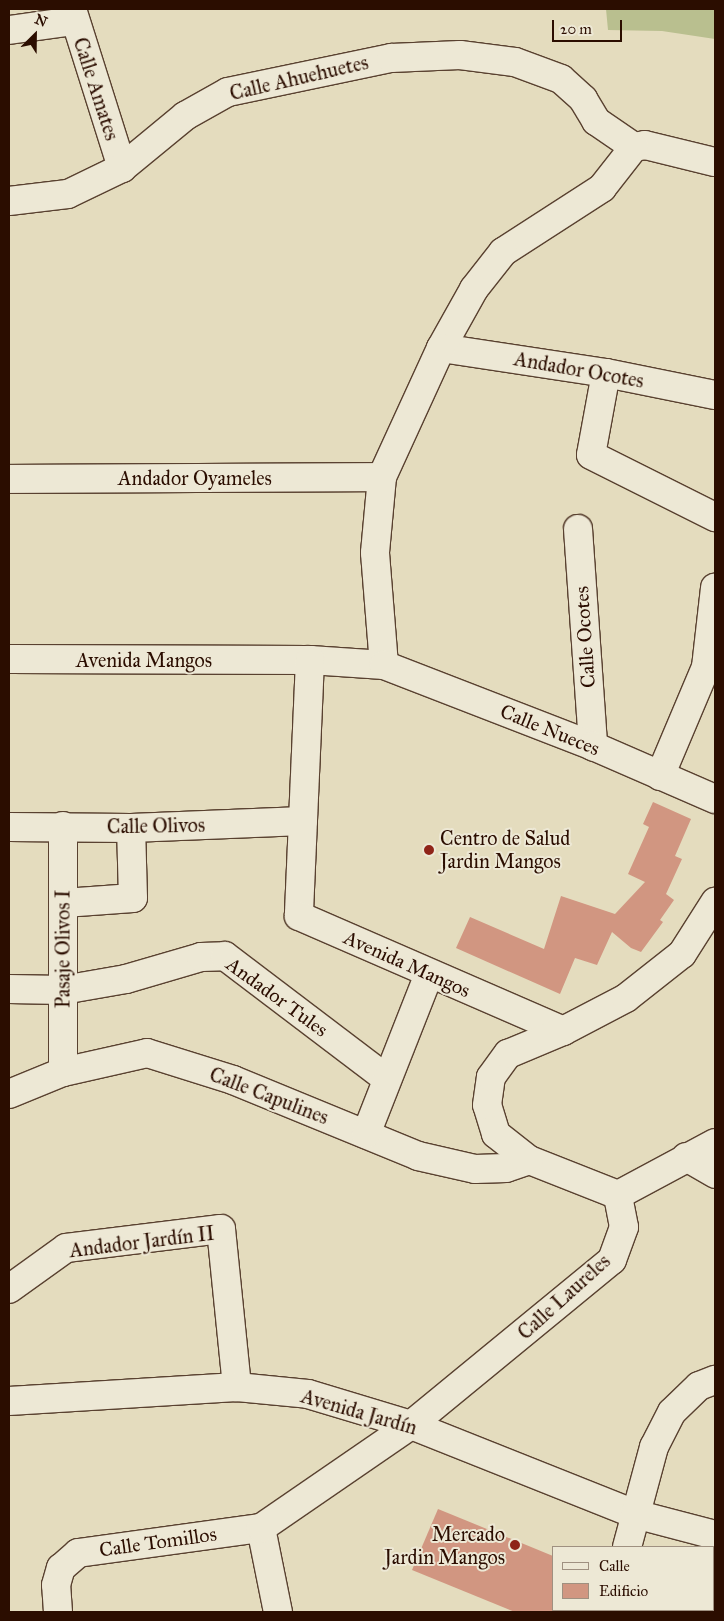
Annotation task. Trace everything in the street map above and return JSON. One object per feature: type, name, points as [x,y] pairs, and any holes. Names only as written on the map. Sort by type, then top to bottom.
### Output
[{"type":"street","points":[[9,30],[73,15]]},
{"type":"street","name":"Calle Amates","points":[[73,15],[122,168]]},
{"type":"street","name":"Calle Ahuehuetes","points":[[9,201],[68,194],[122,168],[184,116],[228,92],[391,58],[460,55],[515,62],[561,79],[583,99],[596,121],[634,147]]},
{"type":"street","points":[[384,665],[375,553],[382,477],[441,348],[474,289],[503,252],[602,188],[634,147],[646,145],[715,162]]},
{"type":"street","name":"Andador Ocotes","points":[[441,348],[606,373],[715,395]]},
{"type":"street","points":[[606,373],[591,455],[715,517]]},
{"type":"street","name":"Andador Oyameles","points":[[9,479],[382,477]]},
{"type":"street","name":"Calle Ocotes","points":[[578,529],[593,746]]},
{"type":"street","points":[[660,776],[706,667],[714,595]]},
{"type":"street","name":"Avenida Mangos","points":[[9,659],[310,660],[384,665]]},
{"type":"street","name":"Avenida Mangos","points":[[310,660],[299,916],[563,1031]]},
{"type":"street","name":"Calle Nueces","points":[[384,665],[593,746],[715,799]]},
{"type":"street","name":"Calle Olivos","points":[[9,827],[131,828],[303,821]]},
{"type":"street","name":"Pasaje Olivos I","points":[[63,826],[63,1072]]},
{"type":"street","points":[[64,903],[132,898],[131,828]]},
{"type":"street","points":[[715,902],[682,954],[626,998],[563,1031],[508,1054],[491,1077],[486,1105],[496,1134],[529,1160],[618,1195],[715,1143]]},
{"type":"street","name":"Andador Tules","points":[[9,989],[63,990],[126,979],[201,957],[224,956],[386,1078]]},
{"type":"street","points":[[366,1134],[386,1078],[429,974]]},
{"type":"street","name":"Calle Capulines","points":[[9,1094],[63,1072],[146,1053],[232,1080],[418,1156],[475,1169],[506,1168],[529,1160]]},
{"type":"street","points":[[686,1157],[715,1174]]},
{"type":"street","name":"Calle Laureles","points":[[261,1528],[411,1426],[612,1260],[624,1227],[618,1195]]},
{"type":"street","name":"Andador Jardín II","points":[[9,1289],[66,1248],[221,1229],[237,1387]]},
{"type":"street","points":[[627,1546],[654,1447],[672,1412],[700,1386],[715,1380]]},
{"type":"street","name":"Avenida Jardín","points":[[9,1401],[237,1387],[308,1394],[411,1426],[635,1514],[715,1535]]},
{"type":"street","points":[[261,1528],[278,1612]]},
{"type":"street","name":"Calle Tomillos","points":[[58,1612],[56,1585],[61,1568],[78,1553],[261,1528]]},
{"type":"green space","points":[[606,9],[715,9],[715,39],[662,31],[608,30]]},
{"type":"building","points":[[653,802],[691,819],[675,856],[682,859],[666,894],[674,900],[660,920],[663,922],[641,952],[631,948],[612,932],[597,965],[575,958],[560,994],[456,948],[470,917],[544,949],[561,896],[615,914],[645,882],[628,874],[649,827],[643,824]]},
{"type":"building","points":[[438,1509],[552,1556],[553,1612],[515,1612],[412,1570]]},
{"type":"place","name":"Centro de Salud Jardin Mangos","points":[[429,850]]},
{"type":"place","name":"Mercado Jardin Mangos","points":[[515,1545]]}]
